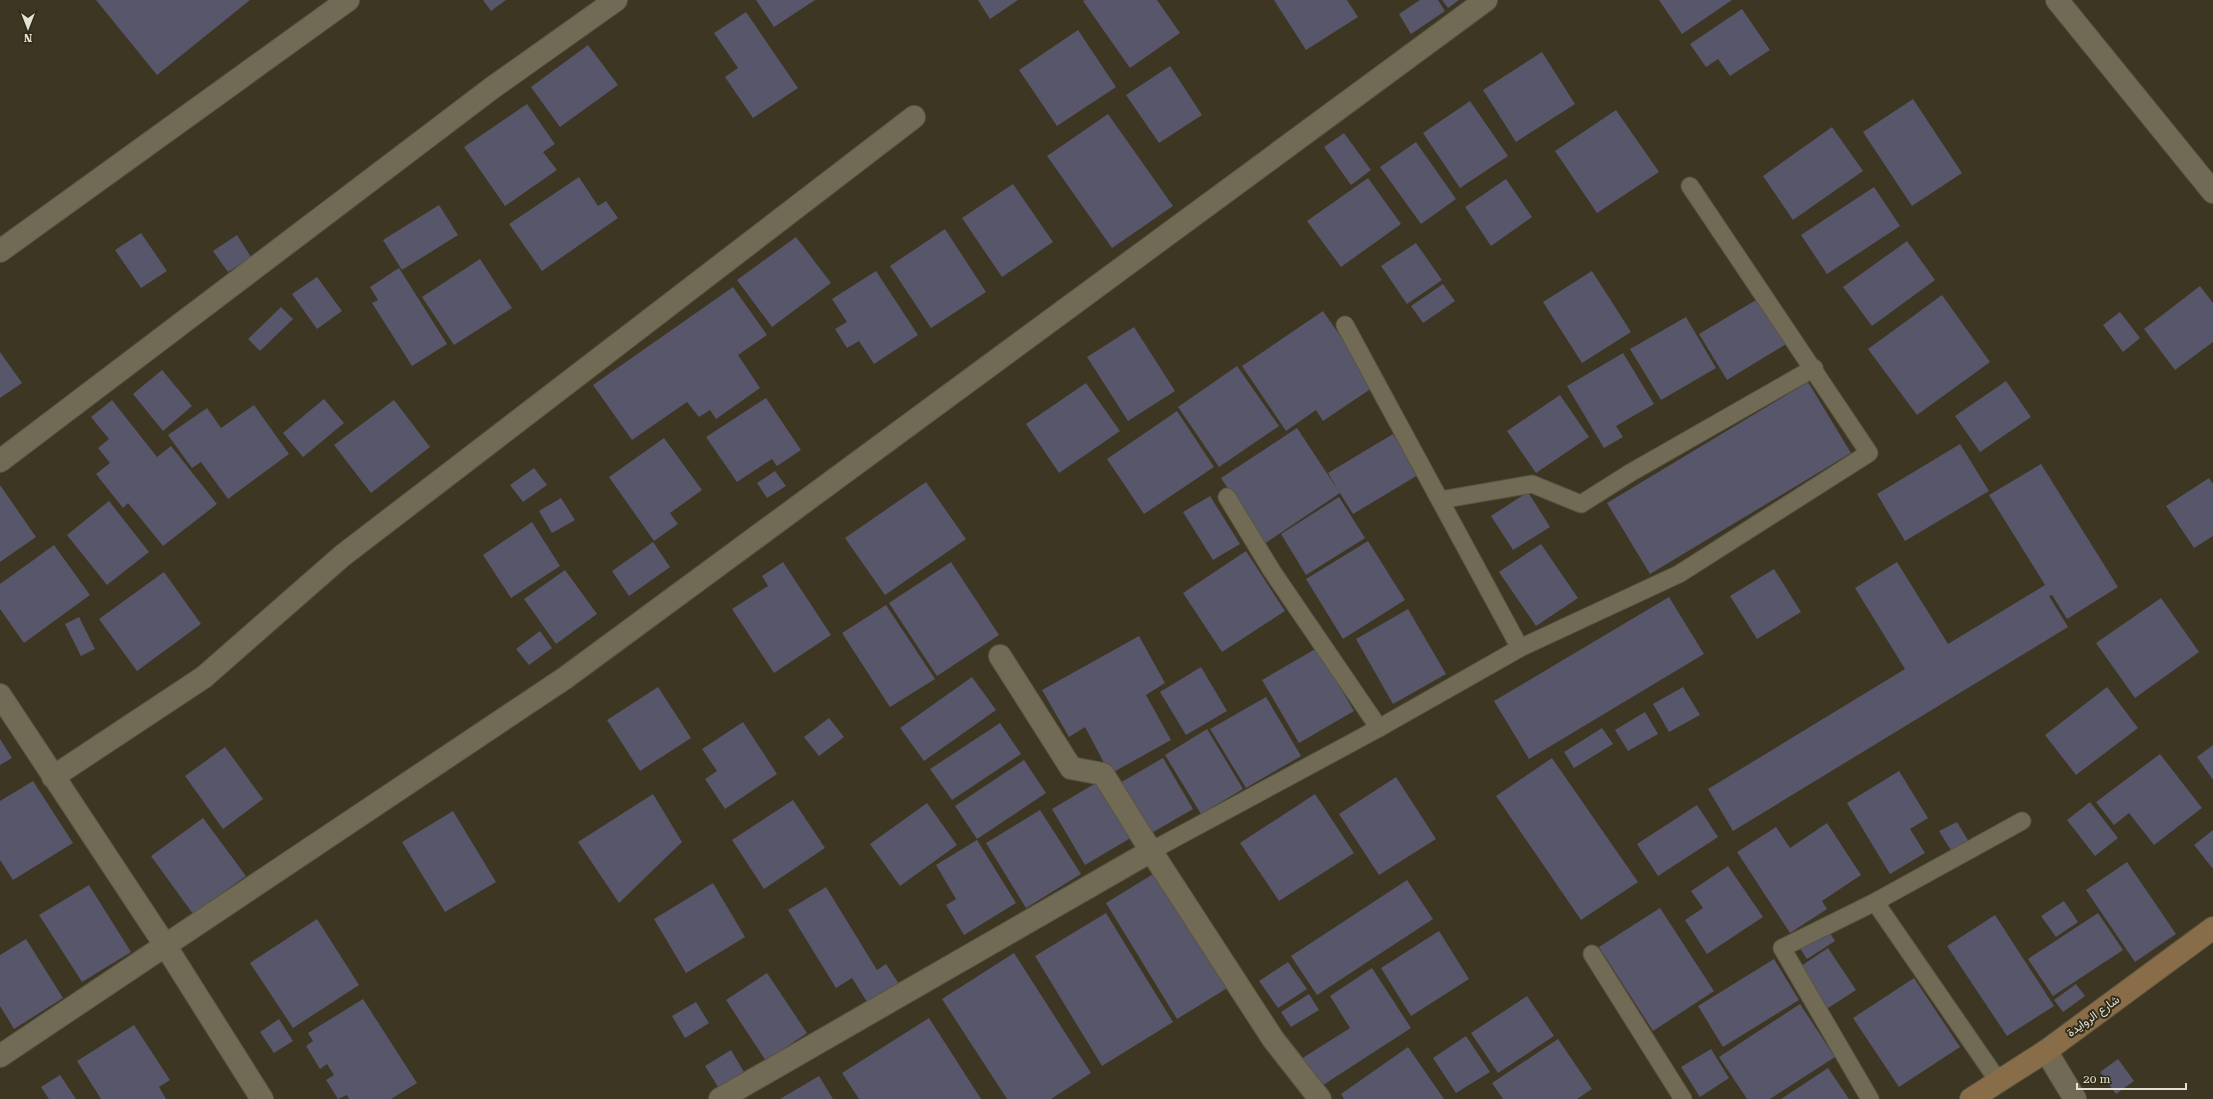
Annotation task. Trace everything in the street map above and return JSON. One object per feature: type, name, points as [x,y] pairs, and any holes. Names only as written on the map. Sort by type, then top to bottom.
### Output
[{"type":"street","points":[[0,251],[348,0]]},
{"type":"street","points":[[0,461],[486,93],[616,0]]},
{"type":"street","points":[[0,1056],[565,678],[1486,0]]},
{"type":"street","points":[[2057,0],[2213,192]]},
{"type":"street","points":[[53,777],[204,676],[342,556],[914,117]]},
{"type":"street","points":[[1000,656],[1071,768],[1103,774],[1273,1039],[1320,1099]]},
{"type":"street","points":[[0,695],[165,945],[262,1099]]},
{"type":"street","points":[[720,1099],[1151,851]]},
{"type":"street","name":"شارع الروايدة","points":[[1971,1099],[2046,1051],[2213,928]]},
{"type":"street","points":[[2046,1051],[2075,1099]]},
{"type":"lane","points":[[1151,851],[1379,728],[1520,648],[1679,574],[1869,453],[1814,368],[1690,186]]},
{"type":"lane","points":[[1345,324],[1520,648]]},
{"type":"lane","points":[[1440,500],[1532,484],[1581,504],[1630,473],[1814,368]]},
{"type":"lane","points":[[1228,497],[1272,571],[1379,728]]},
{"type":"lane","points":[[1870,1099],[1782,948],[1875,902],[2022,821]]},
{"type":"lane","points":[[1875,902],[1999,1082]]},
{"type":"lane","points":[[1592,954],[1683,1099]]},
{"type":"building","points":[[96,0],[250,0],[157,75]]},
{"type":"building","points":[[483,0],[506,0],[491,11]]},
{"type":"building","points":[[756,0],[815,0],[774,27]]},
{"type":"building","points":[[978,0],[1018,0],[990,19]]},
{"type":"building","points":[[1157,0],[1180,33],[1130,68],[1083,1]]},
{"type":"building","points":[[1274,0],[1347,0],[1358,17],[1306,50]]},
{"type":"building","points":[[1420,0],[1438,0],[1445,11],[1411,34],[1399,14]]},
{"type":"building","points":[[1442,0],[1459,0],[1448,8]]},
{"type":"building","points":[[1659,0],[1732,0],[1682,34]]},
{"type":"building","points":[[1742,9],[1770,50],[1730,76],[1718,59],[1706,67],[1690,44]]},
{"type":"building","points":[[746,12],[798,88],[753,118],[725,77],[738,68],[714,33]]},
{"type":"building","points":[[1078,30],[1116,87],[1057,126],[1019,70]]},
{"type":"building","points":[[588,45],[618,85],[560,127],[531,87]]},
{"type":"building","points":[[1542,52],[1575,104],[1516,142],[1483,90]]},
{"type":"building","points":[[1170,66],[1202,115],[1159,143],[1126,95]]},
{"type":"building","points":[[1913,99],[1962,173],[1912,206],[1863,132]]},
{"type":"building","points":[[1470,101],[1508,156],[1460,188],[1423,133]]},
{"type":"building","points":[[527,104],[555,144],[543,152],[557,170],[505,206],[464,147]]},
{"type":"building","points":[[1616,110],[1659,172],[1597,213],[1555,151]]},
{"type":"building","points":[[1108,114],[1173,206],[1112,248],[1047,156]]},
{"type":"building","points":[[1832,127],[1863,171],[1793,220],[1763,176]]},
{"type":"building","points":[[1344,133],[1371,170],[1351,185],[1324,147]]},
{"type":"building","points":[[1416,142],[1456,199],[1421,224],[1380,167]]},
{"type":"building","points":[[579,177],[598,206],[606,201],[618,218],[542,271],[509,224]]},
{"type":"building","points":[[1368,178],[1401,224],[1341,267],[1307,221]]},
{"type":"building","points":[[1506,179],[1532,217],[1491,246],[1465,207]]},
{"type":"building","points":[[1013,184],[1053,242],[1002,277],[962,218]]},
{"type":"building","points":[[1874,187],[1900,226],[1827,274],[1801,235]]},
{"type":"building","points":[[439,205],[458,235],[402,270],[383,240]]},
{"type":"building","points":[[945,229],[986,292],[931,328],[890,266]]},
{"type":"building","points":[[141,233],[167,271],[141,288],[115,250]]},
{"type":"building","points":[[237,235],[251,257],[228,272],[213,251]]},
{"type":"building","points":[[796,237],[831,283],[772,327],[737,280]]},
{"type":"building","points":[[1907,241],[1935,280],[1872,326],[1843,287]]},
{"type":"building","points":[[1416,243],[1442,280],[1407,304],[1381,266]]},
{"type":"building","points":[[480,259],[512,308],[454,345],[422,297]]},
{"type":"building","points":[[399,268],[447,344],[412,366],[372,303],[378,300],[370,287]]},
{"type":"building","points":[[876,271],[918,335],[874,364],[859,341],[847,348],[835,329],[847,322],[832,299]]},
{"type":"building","points":[[1592,271],[1631,332],[1582,363],[1543,302]]},
{"type":"building","points":[[317,277],[342,311],[317,329],[292,294]]},
{"type":"building","points":[[1443,284],[1455,301],[1423,323],[1411,306]]},
{"type":"building","points":[[2200,286],[2213,303],[2213,342],[2175,370],[2144,329]]},
{"type":"building","points":[[733,287],[767,335],[738,355],[760,388],[716,419],[710,410],[699,417],[687,402],[632,440],[593,385]]},
{"type":"building","points":[[1942,295],[1990,362],[1917,415],[1868,349]]},
{"type":"building","points":[[1761,297],[1788,343],[1727,380],[1699,334]]},
{"type":"building","points":[[281,307],[293,319],[260,351],[248,339]]},
{"type":"building","points":[[1323,311],[1375,386],[1323,421],[1316,410],[1286,431],[1242,366]]},
{"type":"building","points":[[2120,312],[2140,338],[2123,352],[2103,325]]},
{"type":"building","points":[[1686,317],[1716,368],[1661,400],[1630,349]]},
{"type":"building","points":[[1134,327],[1175,391],[1128,421],[1087,357]]},
{"type":"building","points":[[0,352],[22,383],[0,398]]},
{"type":"building","points":[[1623,353],[1654,404],[1616,426],[1623,437],[1604,448],[1567,386]]},
{"type":"building","points":[[1237,366],[1279,426],[1219,467],[1178,407]]},
{"type":"building","points":[[162,370],[192,406],[163,431],[133,394]]},
{"type":"building","points":[[2006,381],[2031,417],[1980,452],[1955,416]]},
{"type":"building","points":[[1808,382],[1851,453],[1650,574],[1607,503]]},
{"type":"building","points":[[1086,383],[1120,431],[1059,473],[1026,424]]},
{"type":"building","points":[[1560,395],[1589,437],[1536,473],[1507,431]]},
{"type":"building","points":[[766,398],[801,450],[777,466],[772,459],[737,482],[706,437]]},
{"type":"building","points":[[324,399],[344,423],[303,457],[283,433]]},
{"type":"building","points":[[112,400],[157,457],[171,446],[217,504],[163,546],[128,503],[123,508],[96,474],[110,463],[98,448],[109,439],[91,417]]},
{"type":"building","points":[[394,400],[430,447],[371,493],[334,445]]},
{"type":"building","points":[[254,405],[289,454],[228,499],[201,462],[192,468],[168,435],[207,408],[221,428]]},
{"type":"building","points":[[1177,411],[1214,467],[1144,514],[1107,459]]},
{"type":"building","points":[[1297,428],[1338,490],[1328,473],[1393,434],[1418,475],[1353,514],[1340,493],[1264,544],[1221,478]]},
{"type":"building","points":[[664,438],[702,490],[670,513],[678,524],[654,541],[609,477]]},
{"type":"building","points":[[1960,444],[1989,491],[1905,541],[1877,494]]},
{"type":"building","points":[[2041,464],[2118,587],[2067,619],[2052,595],[2049,596],[2068,627],[1733,831],[1708,789],[1905,669],[1855,588],[1897,562],[1948,644],[2045,585],[1989,495]]},
{"type":"building","points":[[534,468],[547,485],[523,502],[510,485]]},
{"type":"building","points":[[775,471],[786,486],[767,498],[757,483]]},
{"type":"building","points":[[2209,478],[2213,484],[2213,536],[2194,548],[2166,506]]},
{"type":"building","points":[[926,482],[966,539],[885,595],[845,538]]},
{"type":"building","points":[[0,485],[36,537],[0,562]]},
{"type":"building","points":[[1528,492],[1550,527],[1513,550],[1491,516]]},
{"type":"building","points":[[1210,496],[1240,544],[1213,560],[1183,512]]},
{"type":"building","points":[[1339,497],[1365,538],[1306,575],[1281,534]]},
{"type":"building","points":[[561,498],[575,520],[552,533],[539,511]]},
{"type":"building","points":[[109,501],[149,552],[107,585],[67,535]]},
{"type":"building","points":[[532,522],[560,566],[511,598],[483,555]]},
{"type":"building","points":[[1368,541],[1405,600],[1343,639],[1306,579]]},
{"type":"building","points":[[653,542],[670,567],[629,596],[612,571]]},
{"type":"building","points":[[1541,544],[1578,598],[1536,626],[1499,572]]},
{"type":"building","points":[[54,545],[90,595],[24,643],[0,609],[0,584]]},
{"type":"building","points":[[1246,551],[1285,611],[1222,652],[1183,593]]},
{"type":"building","points":[[783,562],[831,635],[774,673],[732,609],[768,586],[762,576]]},
{"type":"building","points":[[951,562],[999,635],[937,676],[889,603]]},
{"type":"building","points":[[1774,569],[1801,612],[1757,639],[1730,596]]},
{"type":"building","points":[[565,570],[597,614],[556,644],[524,599]]},
{"type":"building","points":[[164,572],[201,624],[137,671],[99,619]]},
{"type":"building","points":[[1669,597],[1704,654],[1529,759],[1494,701]]},
{"type":"building","points":[[2161,598],[2199,652],[2135,698],[2096,643]]},
{"type":"building","points":[[886,605],[935,679],[890,707],[842,633]]},
{"type":"building","points":[[1408,609],[1446,674],[1393,704],[1356,639]]},
{"type":"building","points":[[79,617],[95,649],[81,656],[65,624]]},
{"type":"building","points":[[540,631],[552,648],[529,665],[516,649]]},
{"type":"building","points":[[1139,636],[1165,683],[1146,695],[1171,740],[1110,774],[1085,727],[1069,737],[1042,690]]},
{"type":"building","points":[[1317,648],[1354,711],[1299,743],[1262,680]]},
{"type":"building","points":[[1201,667],[1227,711],[1186,735],[1160,692]]},
{"type":"building","points":[[972,677],[996,710],[924,761],[900,728]]},
{"type":"building","points":[[658,687],[691,738],[640,771],[607,720]]},
{"type":"building","points":[[1683,687],[1700,715],[1669,732],[1653,704]]},
{"type":"building","points":[[2107,687],[2138,728],[2076,775],[2045,735]]},
{"type":"building","points":[[1266,697],[1301,756],[1246,788],[1210,729]]},
{"type":"building","points":[[1645,712],[1658,734],[1628,751],[1615,730]]},
{"type":"building","points":[[829,718],[844,737],[819,756],[804,737]]},
{"type":"building","points":[[743,722],[777,774],[725,809],[705,779],[717,771],[702,749]]},
{"type":"building","points":[[1000,723],[1021,754],[952,800],[930,769]]},
{"type":"building","points":[[1602,728],[1613,744],[1574,768],[1564,752]]},
{"type":"building","points":[[1207,729],[1243,789],[1201,814],[1165,755]]},
{"type":"building","points":[[0,739],[12,758],[0,765]]},
{"type":"building","points":[[2213,745],[2213,780],[2197,757]]},
{"type":"building","points":[[225,747],[263,799],[223,829],[185,776]]},
{"type":"building","points":[[2160,754],[2202,808],[2154,845],[2129,813],[2114,825],[2096,802]]},
{"type":"building","points":[[1163,758],[1193,809],[1148,835],[1118,784]]},
{"type":"building","points":[[1552,758],[1638,882],[1581,920],[1496,796]]},
{"type":"building","points":[[1024,760],[1046,793],[977,839],[955,806]]},
{"type":"building","points":[[1899,771],[1928,818],[1910,829],[1925,853],[1890,874],[1847,803]]},
{"type":"building","points":[[1396,777],[1436,839],[1379,875],[1339,814]]},
{"type":"building","points":[[1101,780],[1134,836],[1085,865],[1052,809]]},
{"type":"building","points":[[33,781],[73,843],[13,880],[0,860],[0,801]]},
{"type":"building","points":[[653,794],[682,842],[619,903],[578,842]]},
{"type":"building","points":[[1315,794],[1354,853],[1279,901],[1240,843]]},
{"type":"building","points":[[793,800],[825,848],[764,889],[732,840]]},
{"type":"building","points":[[2090,802],[2118,838],[2095,856],[2067,820]]},
{"type":"building","points":[[927,803],[957,845],[900,886],[870,844]]},
{"type":"building","points":[[1697,805],[1718,837],[1658,876],[1637,844]]},
{"type":"building","points":[[1040,810],[1081,874],[1026,908],[986,843]]},
{"type":"building","points":[[453,811],[496,882],[445,912],[402,842]]},
{"type":"building","points":[[203,818],[246,876],[193,914],[151,856]]},
{"type":"building","points":[[1957,822],[1969,842],[1952,852],[1939,831]]},
{"type":"building","points":[[1827,823],[1861,875],[1822,901],[1827,909],[1790,933],[1737,852],[1776,827],[1790,848]]},
{"type":"building","points":[[2213,830],[2213,869],[2194,845]]},
{"type":"building","points":[[977,840],[1016,903],[964,935],[946,905],[956,899],[936,865]]},
{"type":"building","points":[[2127,862],[2176,934],[2135,962],[2086,890]]},
{"type":"building","points":[[1728,866],[1763,917],[1707,954],[1685,920],[1703,908],[1691,891]]},
{"type":"building","points":[[1158,871],[1229,987],[1177,1019],[1106,903]]},
{"type":"building","points":[[1407,880],[1433,919],[1317,995],[1291,956]]},
{"type":"building","points":[[713,883],[745,937],[686,973],[654,919]]},
{"type":"building","points":[[89,885],[131,952],[82,982],[39,915]]},
{"type":"building","points":[[826,887],[877,970],[886,964],[901,987],[869,1005],[852,978],[836,988],[788,910]]},
{"type":"building","points":[[2064,901],[2078,922],[2056,937],[2041,916]]},
{"type":"building","points":[[1660,908],[1714,991],[1653,1031],[1599,947]]},
{"type":"building","points":[[1106,913],[1173,1022],[1102,1066],[1035,956]]},
{"type":"building","points":[[2098,913],[2123,950],[2053,996],[2028,959]]},
{"type":"building","points":[[1995,915],[2054,1006],[2007,1036],[1947,946]]},
{"type":"building","points":[[317,919],[359,985],[293,1028],[250,963]]},
{"type":"building","points":[[1823,922],[1835,941],[1807,959],[1795,941]]},
{"type":"building","points":[[1439,931],[1469,979],[1411,1016],[1381,968]]},
{"type":"building","points":[[26,939],[63,998],[14,1029],[0,1006],[0,955]]},
{"type":"building","points":[[1828,948],[1856,990],[1825,1010],[1798,968]]},
{"type":"building","points":[[1014,953],[1091,1073],[1051,1099],[1007,1099],[942,999]]},
{"type":"building","points":[[1774,959],[1799,1000],[1723,1047],[1698,1006]]},
{"type":"building","points":[[1288,962],[1307,989],[1278,1008],[1259,981]]},
{"type":"building","points":[[1372,968],[1411,1028],[1320,1087],[1301,1059],[1350,1028],[1330,996]]},
{"type":"building","points":[[767,973],[807,1033],[766,1061],[726,1000]]},
{"type":"building","points":[[1914,978],[1960,1047],[1899,1087],[1853,1018]]},
{"type":"building","points":[[2076,984],[2085,996],[2063,1012],[2054,1000]]},
{"type":"building","points":[[1309,994],[1319,1010],[1291,1027],[1281,1012]]},
{"type":"building","points":[[1527,996],[1554,1036],[1498,1073],[1471,1033]]},
{"type":"building","points":[[363,999],[417,1083],[391,1099],[349,1099],[347,1095],[338,1099],[326,1080],[334,1075],[327,1064],[320,1069],[306,1046],[313,1041],[308,1033]]},
{"type":"building","points":[[696,1002],[709,1023],[685,1038],[672,1016]]},
{"type":"building","points":[[1800,1004],[1835,1057],[1770,1099],[1747,1099],[1719,1057]]},
{"type":"building","points":[[929,1018],[981,1099],[859,1099],[842,1073]]},
{"type":"building","points":[[279,1019],[293,1041],[274,1053],[260,1032]]},
{"type":"building","points":[[134,1025],[170,1080],[159,1087],[166,1099],[101,1099],[77,1061]]},
{"type":"building","points":[[1466,1036],[1490,1072],[1456,1093],[1433,1058]]},
{"type":"building","points":[[1558,1039],[1592,1089],[1577,1099],[1503,1099],[1492,1083]]},
{"type":"building","points":[[1408,1047],[1444,1099],[1344,1099],[1341,1094]]},
{"type":"building","points":[[1711,1049],[1729,1078],[1700,1097],[1681,1067]]},
{"type":"building","points":[[731,1050],[744,1072],[718,1087],[705,1066]]},
{"type":"building","points":[[2118,1059],[2134,1081],[2116,1094],[2100,1072]]},
{"type":"building","points":[[1828,1068],[1849,1099],[1781,1099]]},
{"type":"building","points":[[60,1075],[76,1099],[49,1099],[41,1087]]},
{"type":"building","points":[[819,1076],[833,1099],[780,1099]]}]
